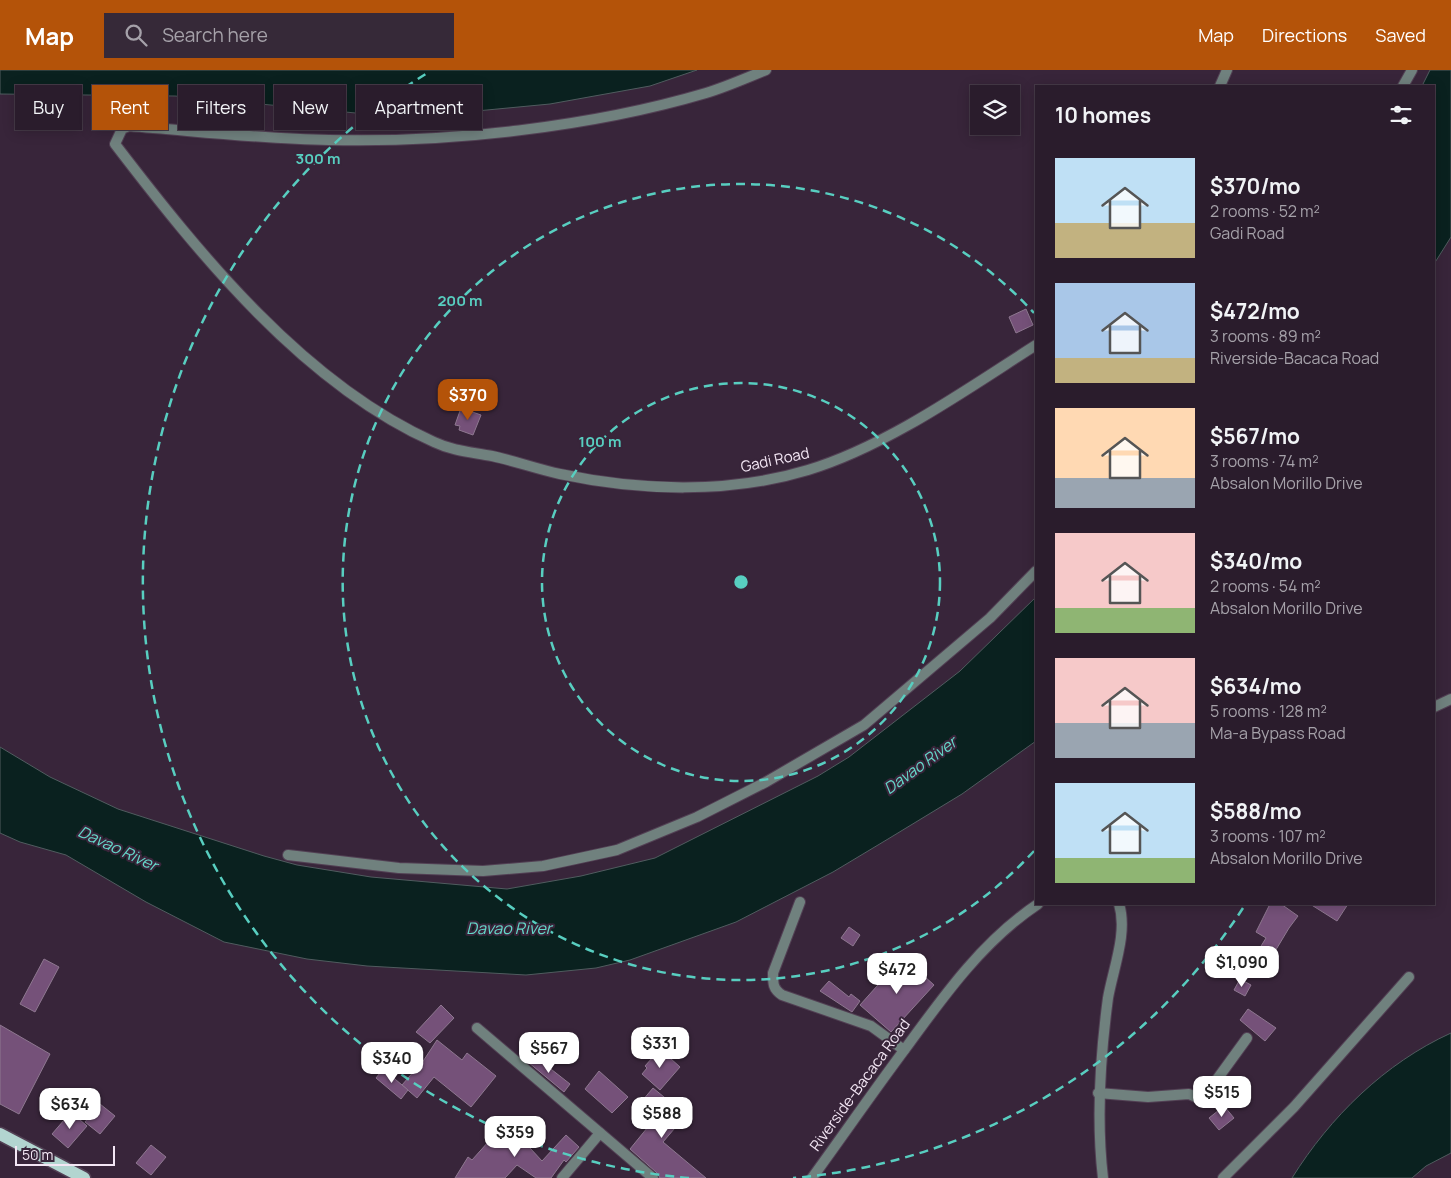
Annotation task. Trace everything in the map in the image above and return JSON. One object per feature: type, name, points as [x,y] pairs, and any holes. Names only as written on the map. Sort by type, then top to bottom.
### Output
[{"type":"main road","points":[[0,1134],[84,1178]]},
{"type":"street","name":"Gadi Road","points":[[766,70],[707,92],[629,112],[532,128],[423,138],[327,140],[129,126],[122,129],[115,144],[179,227],[291,344],[331,379],[393,420],[432,442],[456,451],[491,456],[589,480],[626,485],[663,487],[710,486],[759,481],[808,470],[853,453],[916,419],[1035,346]]},
{"type":"street","points":[[1220,85],[1227,70]]},
{"type":"street","points":[[1404,85],[1412,70]]},
{"type":"street","points":[[288,855],[399,868],[483,871],[543,866],[617,850],[697,817],[766,782],[864,726],[990,618],[1035,572]]},
{"type":"street","points":[[1435,707],[1451,699]]},
{"type":"street","points":[[800,902],[774,973],[773,986],[776,991],[782,995],[871,1026],[904,1050]]},
{"type":"street","name":"Riverside-Bacaca Road","points":[[812,1178],[904,1050],[969,966],[999,935],[1037,905]]},
{"type":"street","points":[[1103,1178],[1098,1093],[1109,997],[1120,943],[1121,910],[1119,905]]},
{"type":"street","points":[[1223,1178],[1294,1106],[1408,978]]},
{"type":"street","points":[[477,1028],[653,1178]]},
{"type":"street","points":[[1098,1093],[1148,1097],[1189,1094],[1202,1100],[1247,1038]]},
{"type":"street","points":[[562,1178],[600,1133]]},
{"type":"water","points":[[0,70],[697,70],[650,86],[550,104],[482,110],[482,85],[356,85],[356,113],[346,112],[346,85],[274,85],[274,105],[264,104],[264,85],[178,85],[178,96],[168,96],[168,85],[92,85],[92,95],[82,95],[82,85],[15,85],[15,94],[0,94]]},
{"type":"water","points":[[1430,70],[1451,70],[1451,237],[1435,262],[1435,85],[1422,85]]},
{"type":"water","name":"Davao River","points":[[1035,598],[1035,742],[962,794],[833,872],[736,922],[630,960],[596,968],[526,975],[367,966],[307,959],[224,942],[146,902],[66,855],[20,842],[0,833],[0,747],[50,777],[118,809],[264,856],[297,865],[371,877],[507,889],[581,876],[655,858],[818,776],[849,757],[960,671]]},
{"type":"water","points":[[1451,1033],[1451,1153],[1426,1166],[1412,1178],[1292,1178],[1324,1134],[1361,1094],[1404,1060],[1427,1045]]},
{"type":"building","points":[[1026,309],[1033,325],[1016,333],[1009,317]]},
{"type":"building","points":[[461,408],[481,415],[473,435],[459,430],[460,426],[455,425]]},
{"type":"building","points":[[1270,905],[1282,905],[1298,916],[1271,958],[1258,951],[1266,938],[1256,932]]},
{"type":"building","points":[[1312,905],[1347,905],[1337,921]]},
{"type":"building","points":[[849,927],[860,935],[853,946],[841,938]]},
{"type":"building","points":[[903,957],[934,985],[891,1032],[860,1005]]},
{"type":"building","points":[[44,959],[59,967],[35,1012],[20,1004]]},
{"type":"building","points":[[1240,979],[1251,985],[1245,996],[1234,990]]},
{"type":"building","points":[[829,981],[849,997],[851,994],[860,1001],[852,1012],[820,991]]},
{"type":"building","points":[[441,1005],[454,1018],[430,1043],[416,1032]]},
{"type":"building","points":[[1248,1009],[1276,1028],[1265,1041],[1240,1020]]},
{"type":"building","points":[[0,1025],[50,1054],[19,1114],[0,1104]]},
{"type":"building","points":[[437,1040],[462,1060],[467,1053],[496,1076],[471,1107],[434,1077],[417,1098],[402,1085],[415,1070],[416,1072]]},
{"type":"building","points":[[660,1049],[680,1067],[660,1090],[642,1074],[647,1068],[645,1066]]},
{"type":"building","points":[[533,1055],[570,1084],[564,1092],[528,1062]]},
{"type":"building","points":[[383,1069],[408,1090],[401,1099],[376,1078]]},
{"type":"building","points":[[599,1071],[628,1097],[612,1113],[585,1089]]},
{"type":"building","points":[[653,1088],[686,1115],[663,1142],[706,1178],[660,1178],[657,1173],[630,1149],[652,1122],[638,1111],[645,1103],[642,1101]]},
{"type":"building","points":[[100,1104],[115,1116],[100,1134],[85,1122]]},
{"type":"building","points":[[1224,1106],[1234,1118],[1219,1130],[1209,1118]]},
{"type":"building","points":[[71,1112],[87,1126],[68,1148],[52,1134]]},
{"type":"building","points":[[506,1122],[542,1161],[566,1135],[579,1147],[566,1162],[564,1160],[551,1178],[536,1178],[517,1165],[505,1178],[455,1178],[468,1157],[472,1160]]},
{"type":"building","points":[[151,1145],[166,1157],[151,1175],[136,1163]]}]
